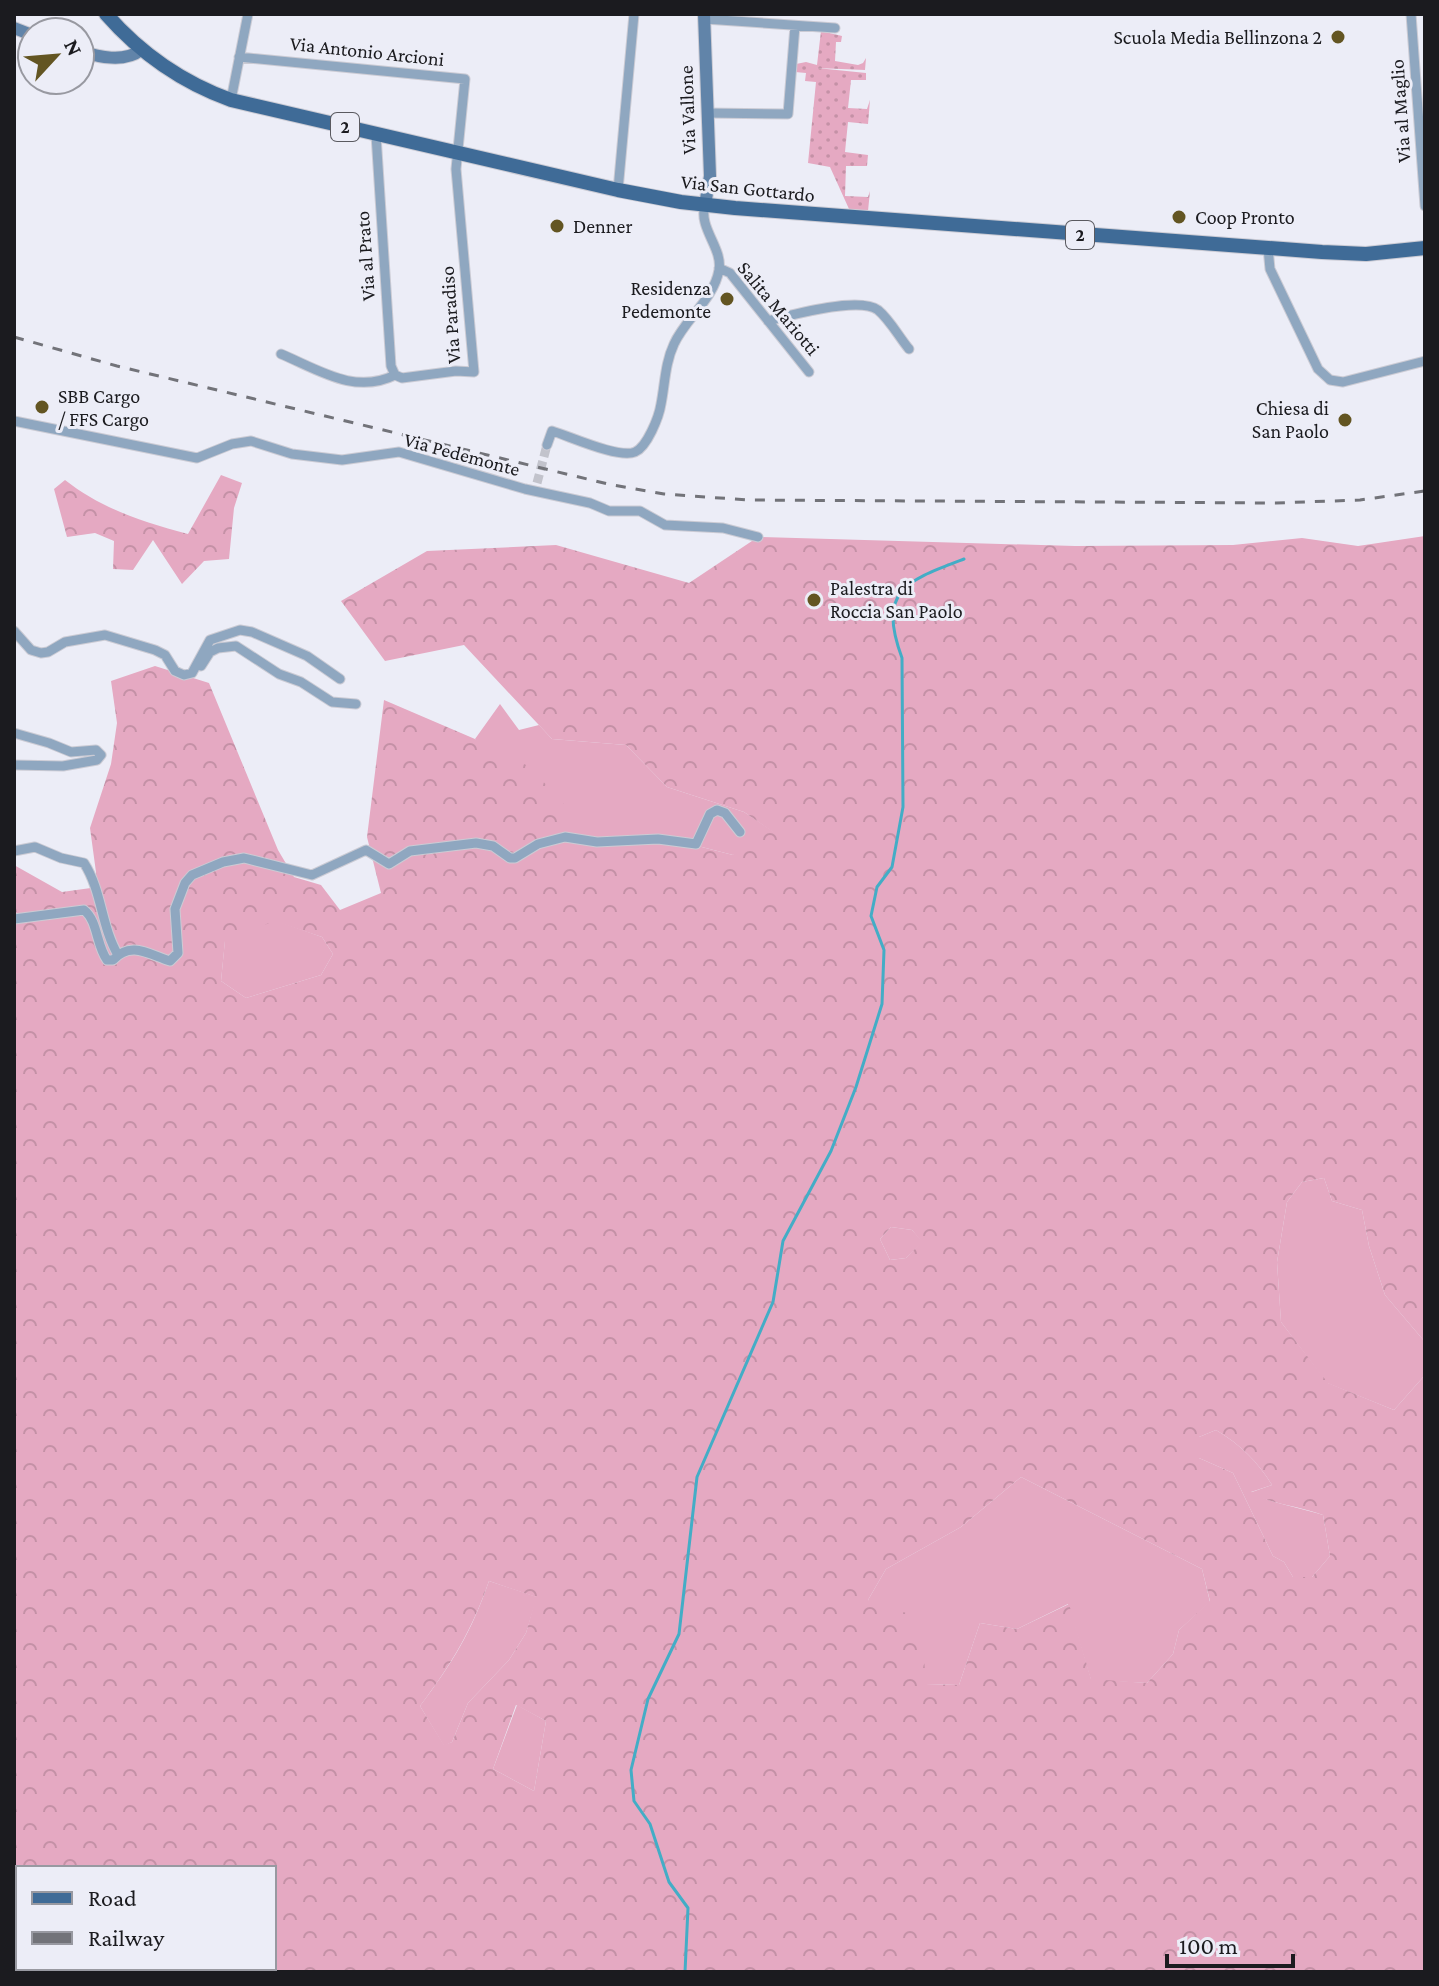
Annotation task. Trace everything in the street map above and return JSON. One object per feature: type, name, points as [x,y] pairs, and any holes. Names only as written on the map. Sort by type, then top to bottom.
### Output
[{"type":"main road","name":"Via San Gottardo","points":[[106,14],[141,50],[191,83],[231,100],[618,190],[705,205],[1268,248],[1366,254],[1425,248]]},
{"type":"street","points":[[231,100],[248,14]]},
{"type":"street","points":[[618,190],[634,14]]},
{"type":"street","name":"Via al Maglio","points":[[1411,14],[1425,206]]},
{"type":"street","points":[[704,16],[835,28]]},
{"type":"street","name":"Via Vallone","points":[[704,16],[710,176],[705,205]]},
{"type":"street","points":[[707,113],[788,114],[795,26]]},
{"type":"street","points":[[96,54],[112,58],[134,55],[141,50]]},
{"type":"street","name":"Via Antonio Arcioni","points":[[239,57],[465,79],[458,153]]},
{"type":"street","name":"Via al Prato","points":[[376,135],[391,366],[395,375]]},
{"type":"street","name":"Via Paradiso","points":[[281,354],[359,384],[374,383],[395,375],[402,378],[456,371],[474,372],[456,169],[458,153]]},
{"type":"street","points":[[547,445],[552,431],[618,452],[633,453],[640,448],[657,421],[668,358],[674,343],[708,294],[719,268],[704,219],[705,205]]},
{"type":"street","points":[[1268,248],[1270,269],[1318,369],[1325,377],[1334,382],[1348,382],[1425,361]]},
{"type":"street","name":"Salita Mariotti","points":[[719,268],[728,271],[809,372]]},
{"type":"street","points":[[768,321],[840,306],[866,305],[882,315],[909,349]]},
{"type":"street","name":"Via Pedemonte","points":[[14,421],[197,458],[232,444],[251,441],[292,454],[342,460],[399,452],[537,487],[609,511],[640,511],[665,525],[723,528],[758,537]]},
{"type":"street","points":[[190,674],[210,640],[240,630],[266,637],[307,656],[340,679]]},
{"type":"street","points":[[14,631],[31,650],[41,653],[65,642],[105,635],[165,655],[175,671],[184,675],[199,672],[210,652],[236,646],[279,674],[301,682],[332,702],[356,704]]},
{"type":"street","points":[[14,733],[71,752],[96,750],[101,755],[97,760],[63,766],[14,765]]},
{"type":"street","points":[[14,919],[84,910],[91,919],[105,957],[110,961],[135,949],[150,952],[167,961],[175,959],[179,947],[175,909],[187,880],[197,872],[231,859],[250,858],[312,875],[366,850],[389,864],[410,851],[476,843],[493,846],[515,858],[538,844],[565,837],[597,842],[658,839],[696,844],[710,814],[717,810],[725,813],[740,832]]},
{"type":"street","points":[[14,851],[35,847],[84,863],[102,906],[108,936],[118,955]]},
{"type":"green space","points":[[821,31],[842,36],[841,42],[836,42],[835,61],[858,65],[866,58],[865,70],[817,68],[866,73],[866,80],[851,80],[848,108],[867,109],[870,100],[868,124],[848,122],[845,152],[868,155],[867,166],[846,166],[845,196],[868,197],[870,191],[868,211],[849,209],[830,167],[808,163],[816,82],[805,81],[806,73],[795,72],[796,64],[806,62],[817,65]]},
{"type":"green space","points":[[221,475],[242,483],[234,508],[229,559],[204,561],[182,584],[153,540],[133,570],[113,569],[114,541],[95,533],[67,537],[54,489],[65,480],[94,499],[124,513],[188,534]]},
{"type":"green space","points":[[1425,536],[1425,1342],[1385,1295],[1369,1246],[1362,1210],[1332,1201],[1324,1178],[1302,1182],[1287,1202],[1277,1262],[1281,1322],[1328,1383],[1394,1410],[1425,1375],[1425,1972],[14,1972],[14,865],[62,892],[98,887],[90,828],[111,764],[117,723],[111,681],[155,666],[209,683],[278,850],[294,877],[321,885],[340,910],[381,893],[367,837],[384,700],[475,739],[530,767],[598,842],[658,839],[733,855],[744,837],[773,832],[744,812],[667,787],[626,745],[552,739],[464,645],[385,661],[341,601],[427,551],[556,545],[689,583],[758,537],[1075,546],[1233,545],[1302,538],[1358,546]],"holes":[[[274,921],[322,937],[333,954],[321,975],[246,998],[221,981],[225,941]],[[891,1227],[912,1230],[922,1242],[906,1258],[890,1260],[880,1239]],[[1216,1430],[1248,1454],[1272,1485],[1249,1493],[1323,1515],[1330,1556],[1312,1577],[1293,1577],[1284,1562],[1273,1556],[1233,1473],[1199,1458],[1199,1437]],[[1021,1477],[1202,1569],[1210,1601],[1179,1630],[1173,1654],[1147,1683],[1091,1679],[1069,1604],[1017,1629],[980,1623],[959,1685],[926,1684],[921,1618],[868,1600],[886,1569],[961,1527]],[[489,1581],[536,1597],[526,1633],[509,1660],[468,1703],[452,1742],[444,1745],[420,1706],[468,1631]],[[516,1705],[546,1721],[534,1791],[493,1769]]]},
{"type":"green space","points":[[500,704],[519,730],[539,725],[552,739],[626,745],[667,787],[744,812],[774,832],[733,855],[694,845],[597,842],[475,739]]},
{"type":"green space","points":[[274,920],[322,937],[333,954],[321,975],[246,998],[221,981],[225,940]]},
{"type":"green space","points":[[1324,1178],[1332,1201],[1362,1210],[1369,1246],[1385,1295],[1425,1342],[1425,1375],[1394,1410],[1327,1383],[1281,1322],[1277,1262],[1287,1202],[1302,1182]]},
{"type":"green space","points":[[891,1227],[912,1230],[923,1242],[906,1258],[890,1260],[880,1239]]},
{"type":"green space","points":[[1216,1430],[1248,1454],[1272,1485],[1251,1492],[1323,1515],[1330,1556],[1312,1577],[1293,1577],[1284,1562],[1273,1556],[1233,1473],[1199,1458],[1199,1437]]},
{"type":"green space","points":[[1021,1477],[1202,1569],[1210,1602],[1179,1630],[1173,1654],[1147,1683],[1091,1680],[1068,1604],[1017,1629],[980,1623],[959,1685],[925,1684],[868,1600],[886,1569],[961,1527]]},
{"type":"green space","points":[[489,1581],[537,1597],[526,1633],[509,1660],[468,1703],[452,1742],[444,1746],[420,1706],[460,1646]]},
{"type":"green space","points":[[517,1705],[546,1721],[534,1791],[493,1769]]},
{"type":"waterway","points":[[685,1972],[688,1908],[669,1882],[650,1824],[634,1801],[631,1770],[648,1699],[679,1634],[697,1477],[773,1302],[783,1241],[831,1151],[856,1087],[882,1004],[884,950],[871,916],[877,887],[892,867],[903,807],[902,658],[895,635],[895,603],[912,582],[964,559]]},
{"type":"tunnel","points":[[537,483],[547,445]]},
{"type":"railway","points":[[14,337],[117,366],[608,484],[664,494],[748,500],[1276,503],[1360,500],[1425,491]]},
{"type":"place","name":"Scuola Media Bellinzona 2","points":[[1338,37]]},
{"type":"place","name":"Coop Pronto","points":[[1179,217]]},
{"type":"place","name":"Denner","points":[[557,226]]},
{"type":"place","name":"Residenza Pedemonte","points":[[727,299]]},
{"type":"place","name":"SBB Cargo / FFS Cargo","points":[[42,407]]},
{"type":"place","name":"Chiesa di San Paolo","points":[[1345,420]]},
{"type":"place","name":"Palestra di Roccia San Paolo","points":[[814,600]]}]
